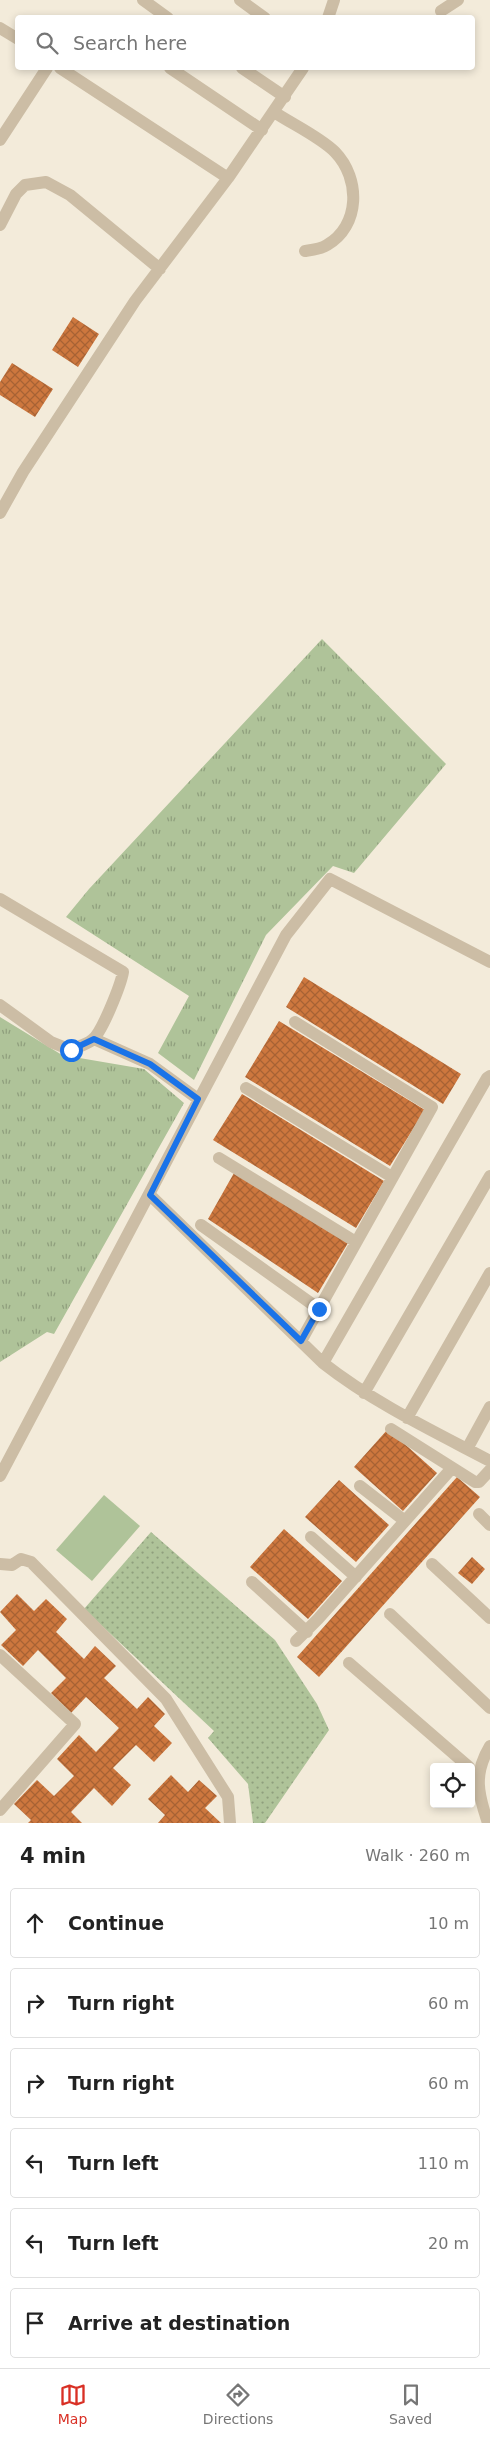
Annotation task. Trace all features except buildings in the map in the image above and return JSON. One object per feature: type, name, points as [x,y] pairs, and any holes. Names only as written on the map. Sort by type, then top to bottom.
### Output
[{"type":"street","points":[[143,0],[164,15]]},
{"type":"street","points":[[240,0],[261,15]]},
{"type":"street","points":[[329,15],[334,0]]},
{"type":"street","points":[[441,11],[458,0]]},
{"type":"street","points":[[0,28],[15,37]]},
{"type":"street","points":[[2,133],[46,70]]},
{"type":"street","points":[[63,70],[228,178]]},
{"type":"street","points":[[173,70],[262,130]]},
{"type":"street","points":[[245,70],[285,97]]},
{"type":"street","points":[[0,513],[22,472],[135,301],[228,178],[302,70]]},
{"type":"street","points":[[274,112],[334,151],[344,163],[352,179],[351,217],[342,234],[326,246],[305,251]]},
{"type":"street","points":[[0,224],[16,194],[25,184],[46,182],[70,195],[160,269]]},
{"type":"street","points":[[0,1476],[286,935],[330,879],[490,962]]},
{"type":"street","points":[[0,899],[118,967],[123,972],[118,989],[94,1039],[71,1050],[51,1042],[0,1006]]},
{"type":"street","points":[[295,1022],[432,1107],[301,1341]]},
{"type":"street","points":[[94,1039],[150,1064],[198,1099]]},
{"type":"street","points":[[323,1363],[486,1078],[490,1076]]},
{"type":"street","points":[[246,1088],[392,1177]]},
{"type":"street","points":[[219,1158],[356,1242]]},
{"type":"street","points":[[364,1393],[490,1176]]},
{"type":"street","points":[[150,1195],[323,1363],[364,1393],[490,1462]]},
{"type":"street","points":[[202,1225],[319,1309]]},
{"type":"street","points":[[407,1418],[490,1273]]},
{"type":"street","points":[[467,1449],[485,1428],[490,1407]]},
{"type":"street","points":[[391,1429],[476,1482],[490,1470]]},
{"type":"street","points":[[296,1641],[307,1632],[452,1468]]},
{"type":"street","points":[[360,1486],[405,1522]]},
{"type":"street","points":[[479,1514],[490,1525]]},
{"type":"street","points":[[311,1537],[356,1577]]},
{"type":"street","points":[[0,1564],[12,1565],[21,1559],[31,1562],[166,1699],[228,1797],[230,1823]]},
{"type":"street","points":[[432,1564],[490,1618]]},
{"type":"street","points":[[252,1582],[307,1632]]},
{"type":"street","points":[[390,1614],[490,1708]]},
{"type":"street","points":[[0,1655],[75,1724],[0,1810]]},
{"type":"street","points":[[349,1664],[465,1763]]},
{"type":"street","points":[[475,1768],[490,1746]]},
{"type":"street","points":[[475,1779],[488,1823]]},
{"type":"green space","points":[[322,639],[446,764],[354,873],[333,866],[266,935],[194,1080],[158,1053],[189,996],[66,917],[89,889]]},
{"type":"green space","points":[[0,1017],[62,1055],[144,1069],[184,1103],[54,1334],[47,1332],[0,1362]]},
{"type":"green space","points":[[104,1495],[140,1526],[92,1581],[56,1550]]},
{"type":"green space","points":[[151,1532],[275,1640],[317,1704],[329,1730],[265,1823],[253,1823],[248,1784],[208,1738],[214,1731],[84,1609]]},
{"type":"route","points":[[71,1050],[94,1039],[150,1064],[198,1099],[150,1195],[301,1341],[319,1309]]}]
